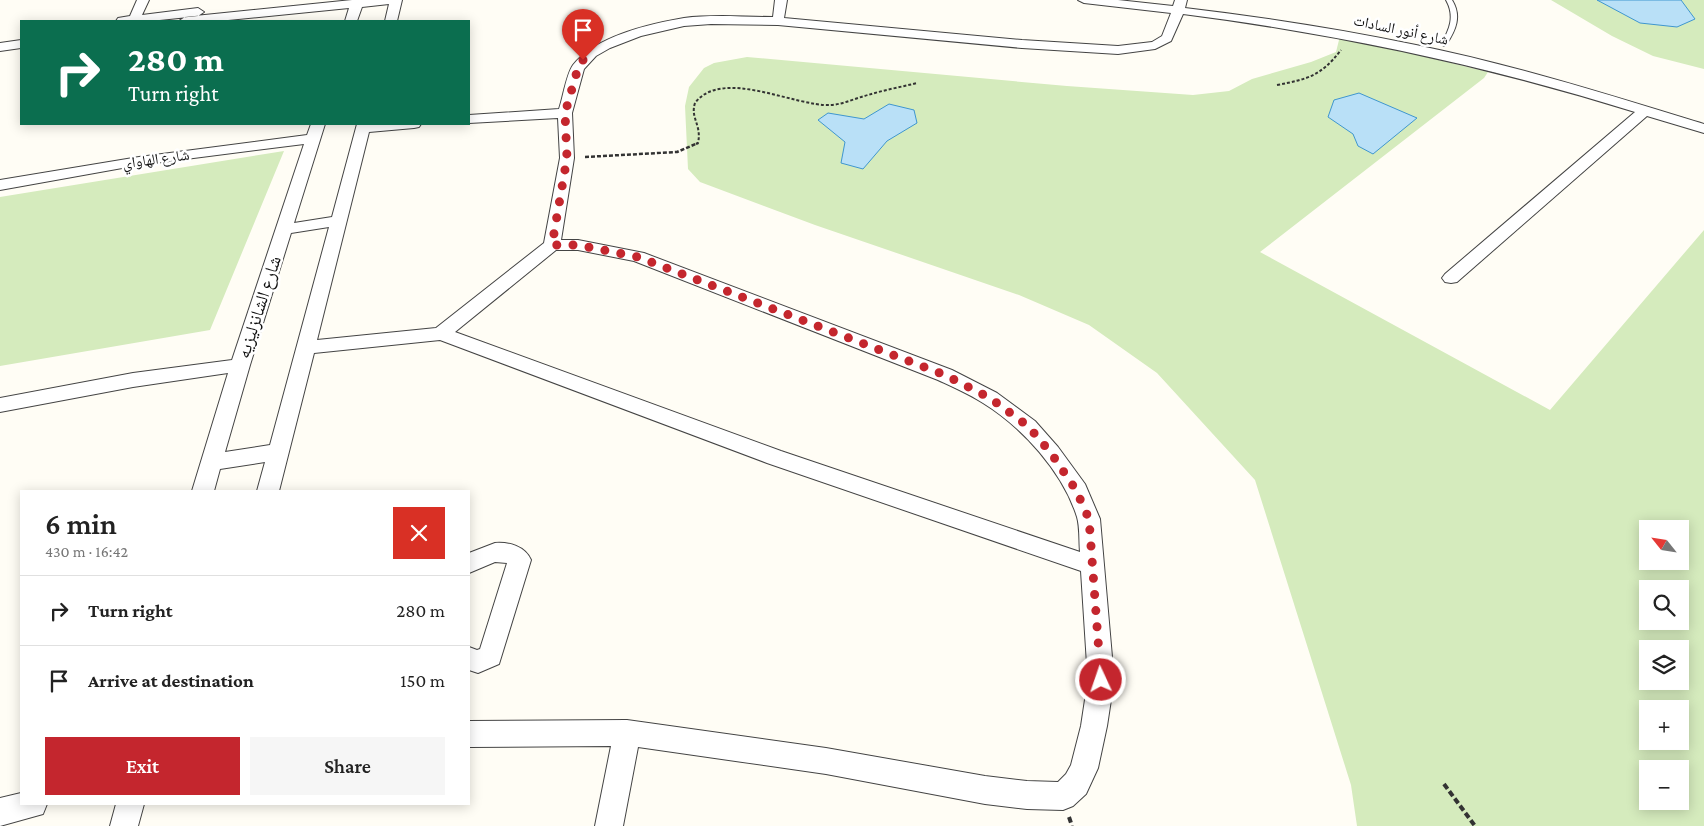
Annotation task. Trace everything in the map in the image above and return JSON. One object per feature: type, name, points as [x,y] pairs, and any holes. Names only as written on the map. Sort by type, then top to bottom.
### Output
[{"type":"street","points":[[128,20],[143,0]]},
{"type":"street","points":[[128,20],[309,0]]},
{"type":"street","points":[[194,20],[358,2],[395,0],[391,20]]},
{"type":"street","points":[[778,21],[781,0]]},
{"type":"street","name":"شارع أنور السادات","points":[[1084,0],[1176,6],[1313,20],[1444,44],[1598,83],[1695,113]]},
{"type":"street","points":[[351,20],[358,2]]},
{"type":"street","points":[[552,245],[567,158],[565,113],[578,68],[592,53],[606,45],[637,33],[684,22],[711,20],[778,21],[1022,44],[1118,50],[1155,45],[1166,38],[1174,24],[1176,6]]},
{"type":"street","name":"شارع أنور السادات","points":[[1176,6],[1352,36],[1455,58],[1645,110],[1704,129]]},
{"type":"street","points":[[0,39],[20,36]]},
{"type":"street","points":[[0,47],[20,44]]},
{"type":"street","points":[[1451,278],[1645,110]]},
{"type":"street","points":[[470,119],[565,113]]},
{"type":"street","points":[[268,490],[363,126],[388,125]]},
{"type":"street","name":"شارع الهاواي","points":[[0,185],[73,166],[316,131]]},
{"type":"street","name":"شارع الشانزليزيه","points":[[203,490],[240,365],[316,131]]},
{"type":"street","points":[[99,162],[131,151]]},
{"type":"street","points":[[48,165],[73,166]]},
{"type":"street","points":[[285,230],[338,221]]},
{"type":"street","points":[[441,334],[552,245],[578,245],[638,257],[945,375],[990,398],[1028,426],[1051,453],[1076,490],[1089,519],[1094,566],[1101,680],[1094,726],[1084,768],[1076,784],[1063,796],[1027,796],[985,790],[826,761],[628,733],[470,734]]},
{"type":"street","points":[[306,348],[441,334],[774,457],[1094,566]]},
{"type":"street","points":[[0,405],[133,380],[240,365]]},
{"type":"street","points":[[212,462],[278,452]]},
{"type":"street","points":[[470,563],[498,551],[514,554],[520,560],[490,656],[478,662],[470,658]]},
{"type":"street","points":[[609,826],[628,733]]},
{"type":"street","points":[[0,812],[29,805]]},
{"type":"street","points":[[124,826],[130,805]]},
{"type":"lane","points":[[1444,44],[1456,18],[1455,10],[1449,0]]},
{"type":"path","points":[[1277,85],[1312,79],[1327,67],[1352,36]]},
{"type":"path","points":[[567,158],[677,152],[698,143],[700,133],[694,116],[694,106],[698,99],[720,90],[751,87],[782,98],[809,104],[829,105],[847,103],[861,97],[917,83]]},
{"type":"path","points":[[1444,784],[1476,826]]},
{"type":"green space","points":[[1551,0],[1704,0],[1704,69],[1653,56],[1612,36]]},
{"type":"green space","points":[[1340,36],[1488,72],[1484,78],[1260,252],[1550,410],[1704,230],[1704,826],[1357,826],[1351,785],[1255,480],[1157,373],[1089,325],[1019,295],[815,225],[700,182],[688,169],[685,106],[689,87],[704,68],[714,63],[747,57],[1067,86],[1193,95],[1229,91],[1252,79],[1311,62],[1336,52]]},
{"type":"green space","points":[[284,151],[210,330],[0,366],[0,197]]},
{"type":"water","points":[[1597,0],[1681,0],[1695,19],[1677,27],[1640,23]]},
{"type":"water","points":[[1359,93],[1417,118],[1373,154],[1358,146],[1353,134],[1328,117],[1334,100]]},
{"type":"water","points":[[889,104],[914,110],[917,123],[887,141],[863,169],[841,163],[845,142],[818,120],[828,113],[864,119]]},
{"type":"route","points":[[583,60],[578,68],[565,113],[567,158],[552,245],[578,245],[617,251],[638,257],[945,375],[990,398],[1028,426],[1051,453],[1076,490],[1089,519],[1101,680]]}]
